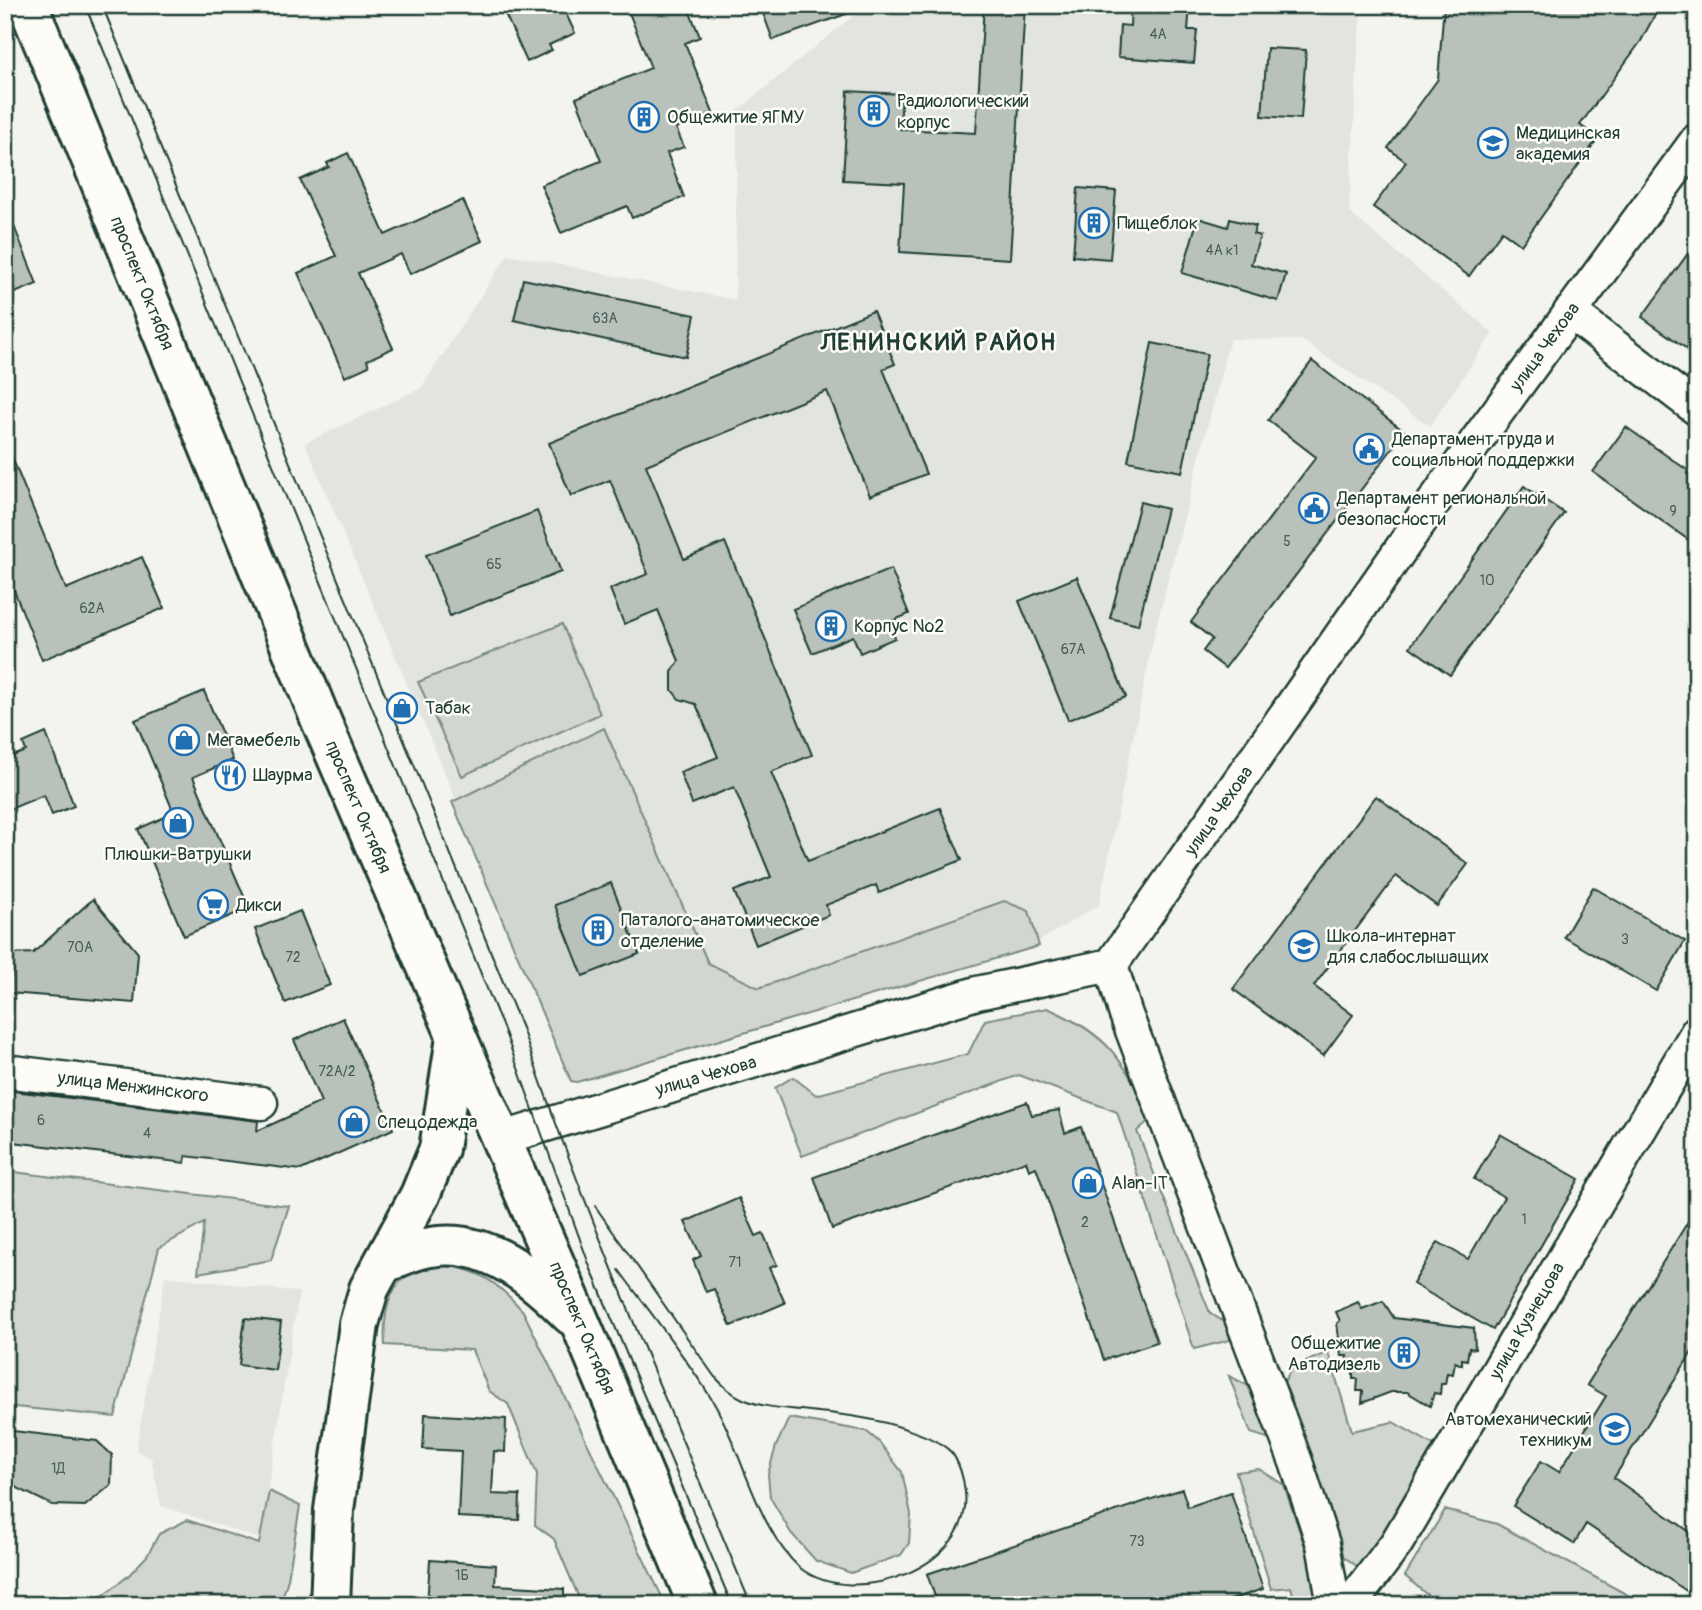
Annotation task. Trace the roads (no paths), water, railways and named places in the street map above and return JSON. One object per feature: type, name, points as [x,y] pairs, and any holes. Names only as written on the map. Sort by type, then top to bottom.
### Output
[{"type":"main road","name":"проспект Октября","points":[[27,5],[317,711],[582,1327],[698,1605]]},
{"type":"main road","points":[[303,1605],[326,1548],[334,1510],[359,1324],[369,1289],[420,1195],[439,1149],[456,1036]]},
{"type":"main road","points":[[385,1263],[428,1247],[449,1245],[476,1249],[504,1261],[543,1286],[582,1327]]},
{"type":"main road","points":[[330,1605],[334,1510]]},
{"type":"street","name":"улица Чехова","points":[[500,1139],[977,993],[1111,965],[1469,451],[1697,140]]},
{"type":"street","points":[[1570,312],[1697,409]]},
{"type":"street","points":[[1111,965],[1125,1012],[1296,1462],[1323,1544],[1334,1605]]},
{"type":"street","name":"улица Кузнецова","points":[[1350,1605],[1388,1554],[1423,1499],[1697,1032]]},
{"type":"street","name":"улица Менжинского","points":[[5,1071],[261,1103]]},
{"type":"tram line","points":[[85,5],[506,1035],[590,1267],[732,1605]]},
{"type":"tram line","points":[[102,5],[522,1028],[603,1246],[751,1605]]},
{"type":"tram line","points":[[595,1206],[714,1376],[735,1395],[750,1402],[778,1408],[882,1422],[926,1436],[951,1452],[961,1471],[965,1492],[963,1519],[951,1541],[931,1560],[906,1574],[878,1582],[850,1584],[823,1580],[800,1568],[785,1551],[760,1509],[731,1437],[709,1395],[619,1270]]},
{"type":"place","name":"Радиологический корпус","points":[[874,111]]},
{"type":"place","name":"Общежитие ЯГМУ","points":[[644,117]]},
{"type":"place","name":"Медицинская академия","points":[[1493,143]]},
{"type":"place","name":"Пищеблок","points":[[1094,223]]},
{"type":"place","name":"Департамент труда и социальной поддержки","points":[[1369,449]]},
{"type":"place","name":"Департамент региональной безопасности","points":[[1314,508]]},
{"type":"place","name":"Корпус №2","points":[[831,626]]},
{"type":"place","name":"Табак","points":[[402,708]]},
{"type":"place","name":"Мегамебель","points":[[184,740]]},
{"type":"place","name":"Шаурма","points":[[230,775]]},
{"type":"place","name":"Плюшки-Ватрушки","points":[[178,823]]},
{"type":"place","name":"Дикси","points":[[213,905]]},
{"type":"place","name":"Паталого-анатомическое отделение","points":[[598,930]]},
{"type":"place","name":"Школа-интернат для слабослышащих","points":[[1304,946]]},
{"type":"place","name":"Спецодежда","points":[[354,1122]]},
{"type":"place","name":"Alan-IT","points":[[1088,1183]]},
{"type":"place","name":"Общежитие Автодизель","points":[[1404,1353]]},
{"type":"place","name":"Автомеханический техникум","points":[[1615,1429]]},
{"type":"district","name":"ЛЕНИНСКИЙ РАЙОН","points":[[939,342]]}]
